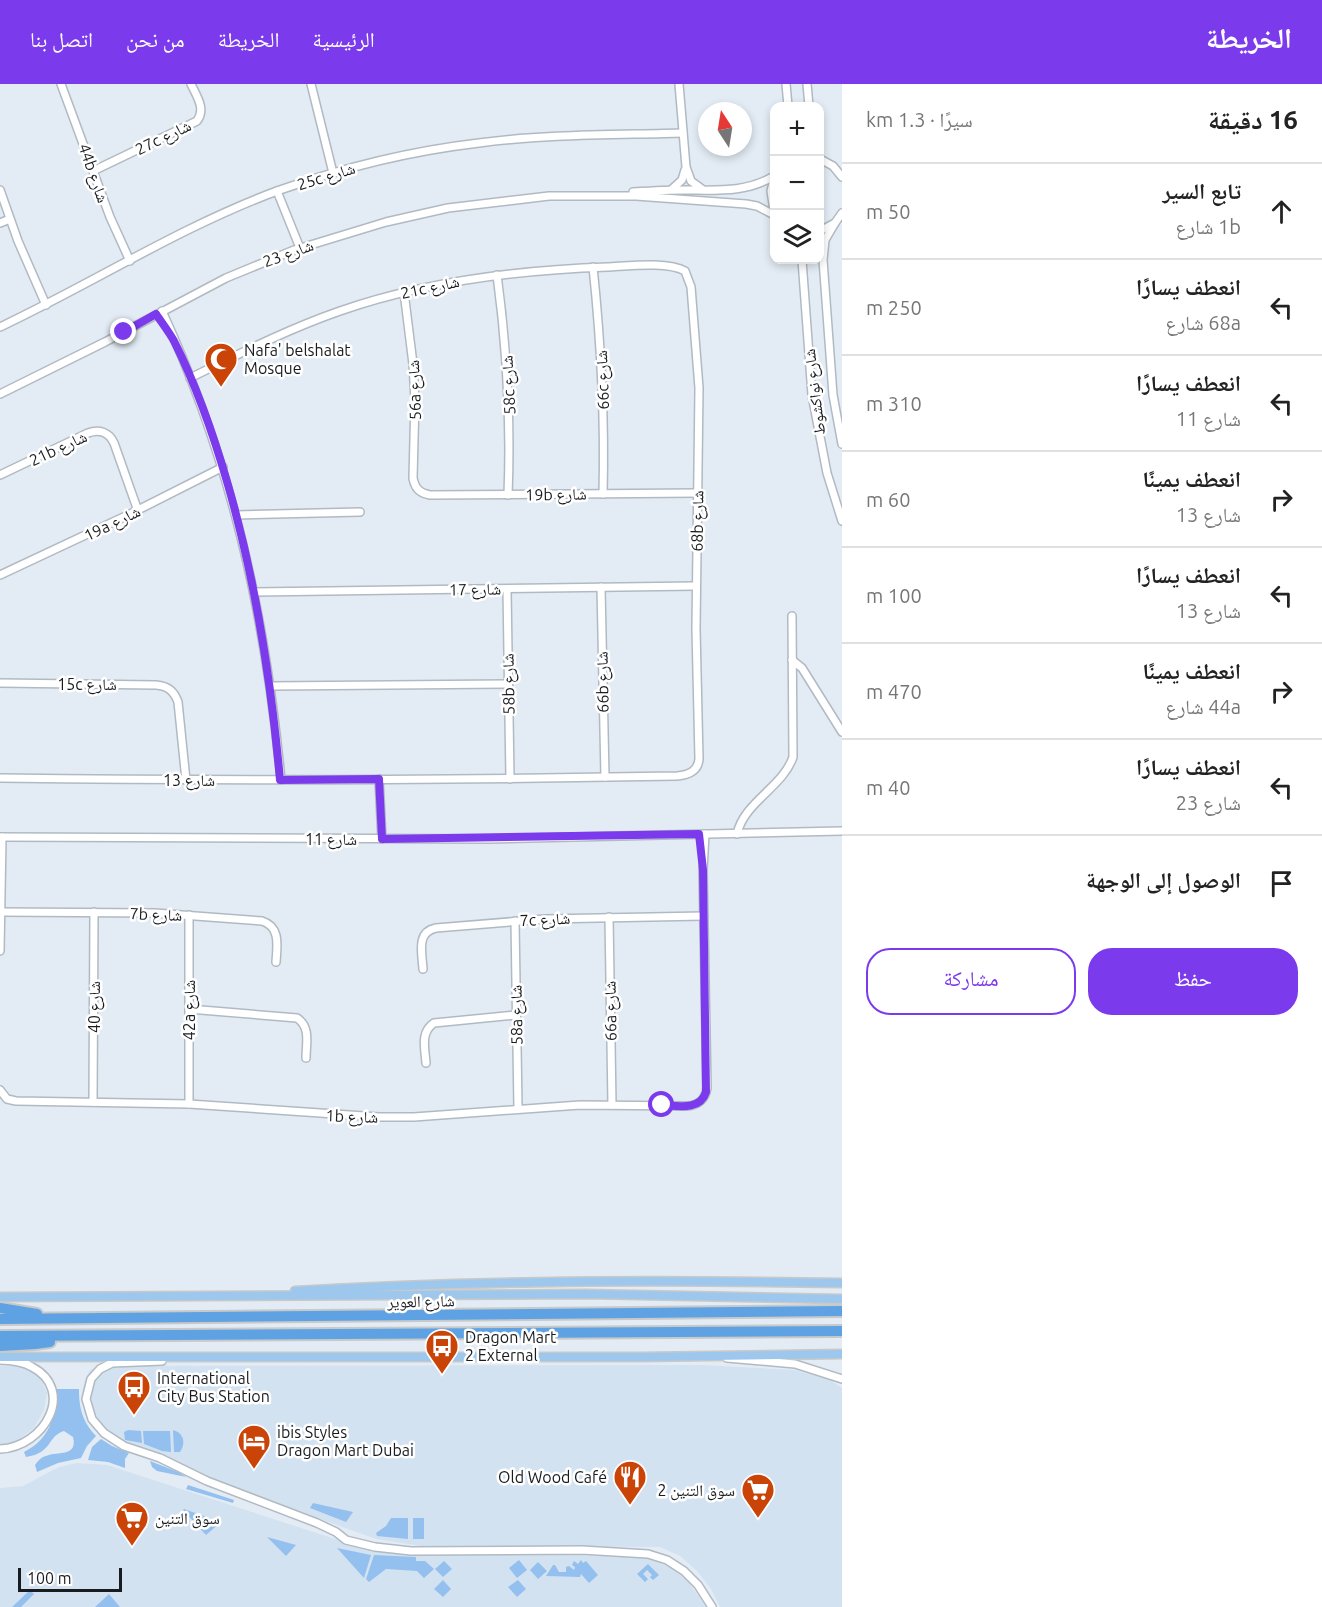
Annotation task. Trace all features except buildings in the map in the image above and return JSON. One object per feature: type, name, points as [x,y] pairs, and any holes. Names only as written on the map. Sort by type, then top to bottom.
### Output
[{"type":"highway","points":[[0,1308],[25,1311],[51,1319]]},
{"type":"highway","name":"شارع العوير","points":[[0,1319],[842,1311]]},
{"type":"highway","name":"شارع العوير","points":[[0,1336],[842,1331]]},
{"type":"highway","points":[[0,1346],[35,1344],[65,1337]]},
{"type":"main road","points":[[244,1295],[454,1283],[758,1281],[842,1283]]},
{"type":"main road","points":[[0,1297],[648,1294],[842,1299]]},
{"type":"main road","points":[[0,1358],[189,1356],[488,1358],[842,1354]]},
{"type":"street","name":"44b شارع","points":[[61,84],[110,217],[130,261]]},
{"type":"street","name":"27c شارع","points":[[93,171],[197,121],[201,107],[191,84]]},
{"type":"street","points":[[311,84],[333,173]]},
{"type":"street","points":[[679,84],[686,167],[692,181],[704,190]]},
{"type":"street","points":[[786,84],[788,102]]},
{"type":"street","points":[[807,84],[809,102]]},
{"type":"street","name":"25c شارع","points":[[0,327],[226,212],[277,191],[333,173],[388,158],[479,143],[523,138],[683,133]]},
{"type":"street","points":[[824,161],[841,175]]},
{"type":"street","points":[[671,190],[682,180],[686,167]]},
{"type":"street","name":"شارع 23","points":[[603,195],[671,190],[735,190],[750,188],[770,180]]},
{"type":"street","points":[[0,190],[46,305]]},
{"type":"street","points":[[277,191],[297,249]]},
{"type":"street","name":"شارع 23","points":[[0,394],[226,278],[297,249],[387,222],[448,208],[549,196],[603,195],[746,204],[770,211]]},
{"type":"street","points":[[824,228],[835,223],[842,215]]},
{"type":"street","points":[[0,223],[10,219]]},
{"type":"street","name":"شارع نواكشوط","points":[[835,223],[825,240],[823,260],[833,395],[842,444]]},
{"type":"street","name":"شارع نواكشوط","points":[[802,264],[815,415],[827,473],[842,521]]},
{"type":"street","name":"21c شارع","points":[[190,378],[307,323],[404,292],[497,275],[593,267],[669,266],[685,271]]},
{"type":"street","name":"66c شارع","points":[[593,267],[602,377],[603,494]]},
{"type":"street","name":"68b شارع","points":[[685,271],[690,281],[699,388],[696,586],[699,759],[693,772]]},
{"type":"street","name":"58c شارع","points":[[497,275],[507,362],[508,495]]},
{"type":"street","name":"56a شارع","points":[[404,292],[413,364],[415,436],[413,478],[417,489]]},
{"type":"street","points":[[159,313],[173,338],[190,378],[223,467],[236,514],[255,592],[270,686],[280,780]]},
{"type":"street","name":"21b شارع","points":[[0,475],[88,433],[104,432],[114,443],[138,510]]},
{"type":"street","name":"19a شارع","points":[[0,575],[223,467]]},
{"type":"street","name":"19b شارع","points":[[417,489],[430,495],[698,493]]},
{"type":"street","points":[[236,514],[360,513]]},
{"type":"street","name":"شارع 17","points":[[255,592],[696,586]]},
{"type":"street","name":"66b شارع","points":[[601,587],[604,777]]},
{"type":"street","name":"58b شارع","points":[[507,588],[510,778]]},
{"type":"street","points":[[736,834],[743,818],[788,768],[793,757],[792,616]]},
{"type":"street","points":[[792,660],[802,668],[842,732]]},
{"type":"street","name":"15c شارع","points":[[0,683],[162,685],[173,691],[179,708],[186,780]]},
{"type":"street","points":[[270,686],[507,684]]},
{"type":"street","name":"شارع 13","points":[[0,778],[280,780],[677,776],[693,772]]},
{"type":"street","points":[[379,779],[379,839]]},
{"type":"street","name":"شارع 11","points":[[1,837],[379,839],[842,831]]},
{"type":"street","points":[[702,834],[704,916]]},
{"type":"street","points":[[0,951],[1,837]]},
{"type":"street","name":"7b شارع","points":[[0,912],[189,915],[267,922],[272,925],[277,934],[276,962]]},
{"type":"street","name":"شارع 40","points":[[93,1102],[94,912]]},
{"type":"street","name":"42a شارع","points":[[189,915],[189,1104]]},
{"type":"street","name":"7c شارع","points":[[423,969],[422,940],[427,931],[436,928],[515,921],[704,916]]},
{"type":"street","name":"1b شارع","points":[[2,1093],[16,1101],[189,1104],[379,1117],[443,1115],[518,1108],[612,1105],[687,1106],[702,1101],[707,1088],[704,916]]},
{"type":"street","name":"66a شارع","points":[[609,917],[612,1105]]},
{"type":"street","name":"58a شارع","points":[[515,921],[518,1108]]},
{"type":"street","points":[[189,1009],[297,1018],[306,1029],[306,1058]]},
{"type":"street","points":[[426,1063],[424,1034],[434,1023],[516,1015]]},
{"type":"street","points":[[189,1356],[167,1360],[112,1363],[100,1369],[91,1379],[86,1395],[89,1412],[96,1424],[104,1433],[123,1446],[160,1458],[207,1481],[317,1523],[336,1532],[346,1540],[375,1547],[411,1551],[570,1550],[648,1554],[667,1560],[684,1571],[698,1585],[712,1607]]},
{"type":"street","points":[[718,1356],[795,1364],[842,1379]]},
{"type":"street","points":[[0,1358],[23,1363],[37,1370],[48,1381],[52,1395],[49,1416],[40,1432],[23,1445],[0,1449]]},
{"type":"shaded area","points":[[703,1365],[794,1370],[830,1380],[842,1388],[842,1607],[720,1607],[711,1589],[697,1571],[680,1556],[660,1547],[421,1546],[376,1539],[113,1445],[99,1435],[88,1422],[84,1412],[82,1392],[90,1370],[99,1366]]},
{"type":"shaded area","points":[[0,1366],[24,1366],[41,1379],[47,1393],[44,1410],[34,1428],[0,1454]]},
{"type":"shaded area","points":[[57,1389],[79,1389],[82,1414],[96,1436],[87,1446],[81,1458],[58,1463],[37,1472],[35,1465],[41,1458],[73,1448],[73,1437],[64,1431],[59,1433],[41,1452],[26,1457],[24,1452],[40,1440],[50,1426]]},
{"type":"shaded area","points":[[173,1430],[180,1433],[183,1439],[180,1452],[174,1452]]},
{"type":"shaded area","points":[[141,1431],[142,1443],[125,1440],[124,1432]]},
{"type":"shaded area","points":[[143,1431],[170,1431],[171,1452],[144,1444]]},
{"type":"shaded area","points":[[101,1439],[129,1453],[125,1459],[125,1468],[108,1462],[88,1460],[92,1447]]},
{"type":"shaded area","points":[[150,1461],[186,1477],[157,1471],[152,1467]]},
{"type":"shaded area","points":[[77,1463],[107,1465],[372,1551],[628,1556],[650,1559],[674,1569],[687,1580],[706,1607],[0,1607],[0,1488],[23,1486],[59,1467]]},
{"type":"shaded area","points":[[188,1485],[234,1500],[233,1503],[186,1489]]},
{"type":"shaded area","points":[[313,1503],[353,1512],[346,1522],[310,1508]]},
{"type":"shaded area","points":[[184,1509],[221,1522],[206,1535]]},
{"type":"shaded area","points":[[391,1518],[408,1518],[408,1539],[377,1536],[376,1533],[386,1526]]},
{"type":"shaded area","points":[[413,1518],[424,1518],[424,1539],[413,1539]]},
{"type":"shaded area","points":[[267,1537],[296,1545],[286,1556]]},
{"type":"shaded area","points":[[337,1548],[371,1555],[364,1578]]},
{"type":"shaded area","points":[[374,1555],[416,1557],[416,1561],[425,1561],[434,1569],[424,1578],[417,1571],[386,1569],[369,1582],[366,1579]]},
{"type":"shaded area","points":[[519,1560],[527,1570],[517,1578],[509,1568]]},
{"type":"shaded area","points":[[581,1560],[583,1563],[586,1561],[598,1575],[589,1583],[581,1574],[580,1577],[546,1576],[553,1565],[559,1572],[566,1572],[566,1567],[569,1566],[574,1570],[575,1567],[572,1565],[574,1561],[578,1564]]},
{"type":"shaded area","points":[[444,1561],[452,1569],[443,1577],[435,1569]]},
{"type":"shaded area","points":[[538,1562],[547,1571],[538,1579],[530,1570]]},
{"type":"shaded area","points":[[648,1564],[659,1575],[653,1580],[647,1570],[643,1574],[648,1579],[645,1582],[637,1574]]},
{"type":"shaded area","points":[[443,1580],[451,1589],[443,1597],[434,1589]]},
{"type":"shaded area","points":[[518,1580],[526,1589],[517,1597],[508,1587]]},
{"type":"shaded area","points":[[30,1590],[34,1594],[21,1607],[12,1607]]},
{"type":"shaded area","points":[[109,1594],[120,1607],[95,1607]]},
{"type":"place","name":"Nafa' belshalat Mosque","points":[[221,388]]},
{"type":"place","name":"Dragon Mart 2 External","points":[[442,1375]]},
{"type":"place","name":"International City Bus Station","points":[[134,1416]]},
{"type":"place","name":"ibis Styles Dragon Mart Dubai","points":[[254,1470]]},
{"type":"place","name":"Old Wood Café","points":[[630,1506]]},
{"type":"place","name":"سوق التنين 2","points":[[758,1519]]},
{"type":"place","name":"سوق التنين","points":[[132,1547]]},
{"type":"route","points":[[124,332],[156,314],[173,338],[213,437],[236,514],[255,592],[270,686],[280,780],[379,779],[382,839],[699,834],[703,870],[707,1088],[702,1101],[693,1106],[662,1105]]}]
